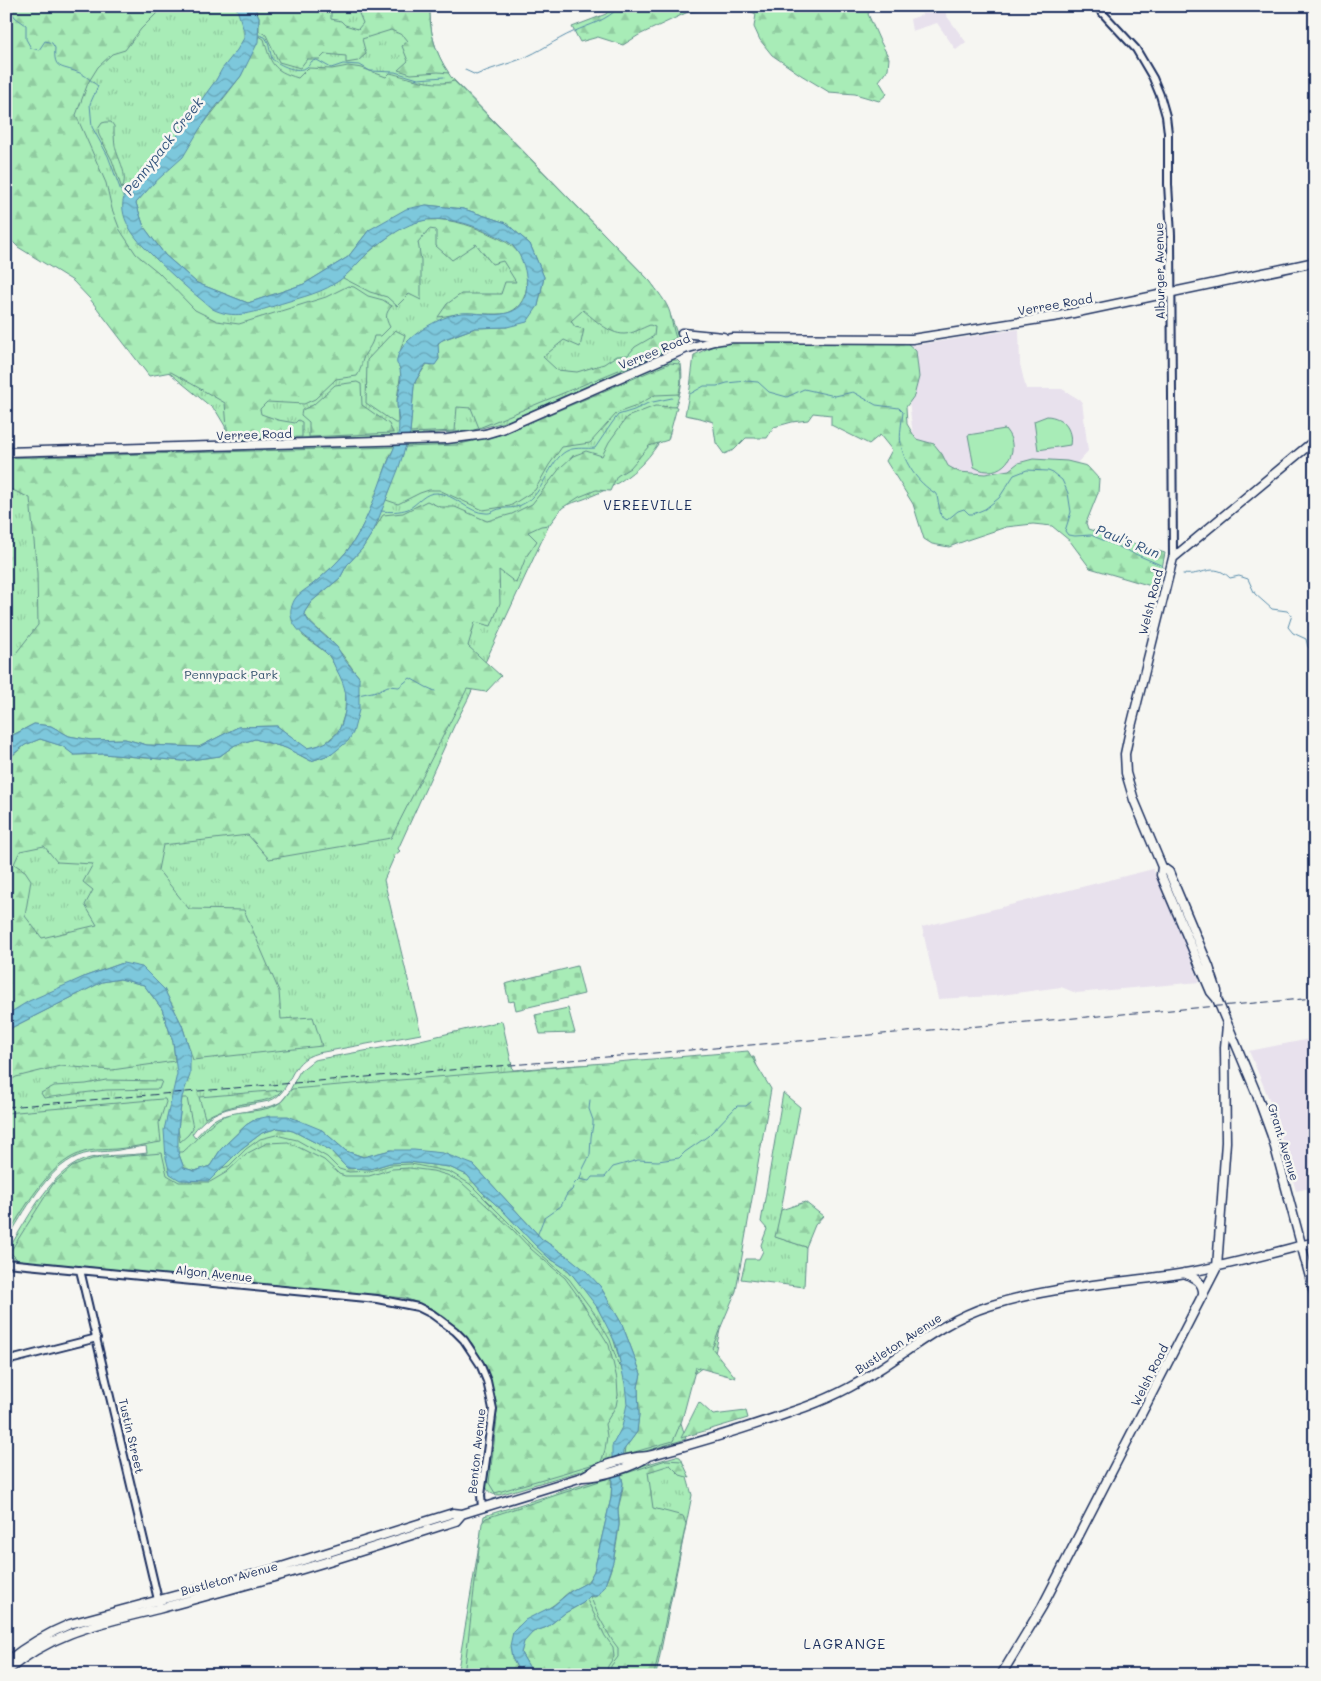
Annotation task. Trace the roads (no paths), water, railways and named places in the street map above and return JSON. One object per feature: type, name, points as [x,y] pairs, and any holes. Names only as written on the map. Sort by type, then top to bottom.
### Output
[{"type":"main road","name":"Verree Road","points":[[6,452],[467,437],[502,429],[685,349],[714,341],[733,338],[912,339],[1059,316],[1315,262]]},
{"type":"main road","points":[[682,334],[733,338]]},
{"type":"main road","name":"Welsh Road","points":[[1126,773],[1125,754],[1129,735],[1173,558],[1315,440]]},
{"type":"main road","name":"Grant Avenue","points":[[1126,773],[1134,800],[1162,868],[1161,875],[1211,992],[1218,999],[1272,1136],[1315,1296]]},
{"type":"main road","name":"Welsh Road","points":[[1001,1675],[1042,1607],[1217,1267],[1226,1142],[1227,1023]]},
{"type":"main road","points":[[1226,1061],[1230,1051],[1236,1046]]},
{"type":"main road","name":"Bustleton Avenue","points":[[6,1672],[17,1658],[45,1635],[70,1624],[159,1599],[275,1570],[453,1513],[462,1514],[756,1424],[825,1400],[880,1370],[936,1330],[988,1306],[1041,1292],[1217,1267],[1315,1242]]},
{"type":"main road","points":[[1184,1273],[1200,1282],[1204,1290],[1203,1295]]},
{"type":"main road","name":"Bustleton Avenue","points":[[6,1662],[84,1627],[319,1564],[456,1521],[462,1514]]},
{"type":"street","name":"Alburger Avenue","points":[[1096,6],[1136,48],[1153,78],[1166,116],[1169,150],[1168,184],[1171,235],[1173,558]]},
{"type":"street","name":"Algon Avenue","points":[[6,1263],[377,1299],[418,1307]]},
{"type":"street","name":"Tustin Street","points":[[80,1270],[160,1608]]},
{"type":"street","name":"Benton Avenue","points":[[418,1307],[443,1322],[464,1340],[480,1364],[487,1381],[493,1409],[481,1495],[482,1508]]},
{"type":"street","points":[[6,1361],[97,1338]]},
{"type":"water","points":[[236,6],[254,6],[259,17],[258,42],[241,76],[214,109],[183,157],[153,184],[136,203],[144,227],[165,255],[197,283],[248,303],[304,284],[348,257],[369,230],[406,209],[426,205],[464,209],[506,223],[530,244],[544,277],[538,306],[527,322],[507,327],[475,328],[438,343],[439,359],[435,365],[426,364],[416,380],[410,433],[398,470],[374,530],[362,549],[347,565],[340,578],[311,602],[304,613],[309,622],[337,647],[359,677],[359,710],[353,733],[348,741],[332,754],[311,761],[286,748],[255,739],[235,745],[220,756],[183,761],[103,754],[74,755],[62,746],[40,739],[25,745],[6,760],[6,741],[34,724],[51,726],[69,736],[91,740],[125,739],[147,745],[199,747],[238,727],[277,726],[307,748],[319,745],[333,738],[342,723],[346,708],[346,694],[339,674],[329,656],[298,629],[291,616],[291,609],[297,597],[347,551],[370,511],[398,434],[397,405],[401,374],[397,359],[400,351],[413,336],[443,318],[461,313],[496,315],[507,313],[516,309],[523,302],[527,282],[525,271],[522,260],[511,244],[468,224],[441,219],[414,223],[396,232],[375,247],[344,277],[327,288],[313,294],[239,315],[224,313],[211,308],[145,248],[133,234],[125,219],[123,202],[125,194],[172,145],[188,118],[237,50],[244,38],[244,31]]},
{"type":"water","points":[[123,963],[142,967],[164,989],[182,1025],[190,1051],[190,1075],[182,1097],[178,1129],[178,1152],[184,1168],[195,1171],[210,1166],[221,1149],[246,1125],[256,1119],[271,1116],[288,1116],[322,1130],[346,1151],[363,1157],[391,1150],[443,1153],[474,1165],[542,1239],[586,1271],[600,1286],[622,1324],[641,1374],[638,1387],[639,1415],[637,1432],[623,1451],[621,1475],[623,1483],[618,1509],[619,1525],[613,1562],[605,1585],[597,1596],[590,1596],[583,1603],[565,1613],[547,1627],[533,1632],[524,1642],[521,1653],[534,1675],[521,1675],[512,1658],[510,1646],[513,1632],[525,1620],[553,1606],[571,1591],[588,1582],[594,1571],[611,1498],[612,1446],[622,1427],[627,1404],[625,1384],[616,1344],[597,1307],[568,1270],[549,1258],[535,1245],[467,1175],[449,1167],[409,1162],[390,1163],[370,1169],[347,1168],[330,1150],[293,1131],[278,1128],[262,1133],[241,1149],[209,1181],[180,1180],[170,1174],[166,1158],[164,1130],[177,1074],[173,1042],[162,1009],[144,985],[120,979],[102,982],[6,1032],[6,1015],[29,1001],[86,976]]},
{"type":"waterway","points":[[465,70],[476,75],[521,59],[566,35],[604,19],[620,6]]},
{"type":"waterway","name":"Pennypack Creek","points":[[6,9],[26,25],[26,39],[31,48],[39,50],[45,41],[52,43],[55,48],[57,64],[63,68],[83,74],[98,86],[90,104],[92,127],[108,156],[124,199]]},
{"type":"waterway","points":[[259,35],[265,37],[268,42],[272,59],[284,66],[298,70],[308,67],[312,61],[317,60],[331,68],[343,64],[360,65],[370,71],[395,72],[418,79],[444,77]]},
{"type":"waterway","name":"Paul's Run","points":[[690,394],[704,386],[717,386],[746,381],[758,382],[769,392],[787,397],[804,389],[835,396],[853,392],[876,405],[899,408],[903,412],[900,440],[905,458],[923,484],[935,493],[941,516],[947,520],[958,511],[964,509],[969,514],[985,509],[999,498],[1014,475],[1027,470],[1048,471],[1062,480],[1068,493],[1071,512],[1065,531],[1068,535],[1091,535],[1163,566]]},
{"type":"waterway","name":"Paul's Run","points":[[381,511],[394,512],[408,509],[425,496],[433,493],[444,494],[479,512],[488,513],[498,509],[519,506],[537,493],[553,465],[563,453],[575,449],[595,448],[618,415],[648,403],[672,398]]},
{"type":"waterway","name":"Paul's Run","points":[[1183,574],[1213,570],[1224,573],[1230,578],[1239,576],[1248,579],[1255,594],[1272,609],[1287,611],[1292,615],[1288,627],[1293,633],[1306,639],[1308,647],[1315,654]]},
{"type":"waterway","points":[[358,695],[377,691],[388,686],[399,687],[410,678],[435,691]]},
{"type":"waterway","points":[[580,1179],[590,1155],[593,1124],[589,1109],[590,1100]]},
{"type":"waterway","points":[[537,1236],[544,1218],[561,1206],[567,1194],[579,1179],[589,1181],[592,1177],[605,1177],[613,1167],[638,1160],[658,1161],[679,1158],[708,1136],[737,1106],[746,1106],[751,1102]]},
{"type":"railway","points":[[6,1107],[1315,998]]},
{"type":"district","name":"VEREEVILLE","points":[[648,504]]},
{"type":"district","name":"LAGRANGE","points":[[845,1643]]},
{"type":"park label","name":"Pennypack Park","points":[[231,674]]}]
